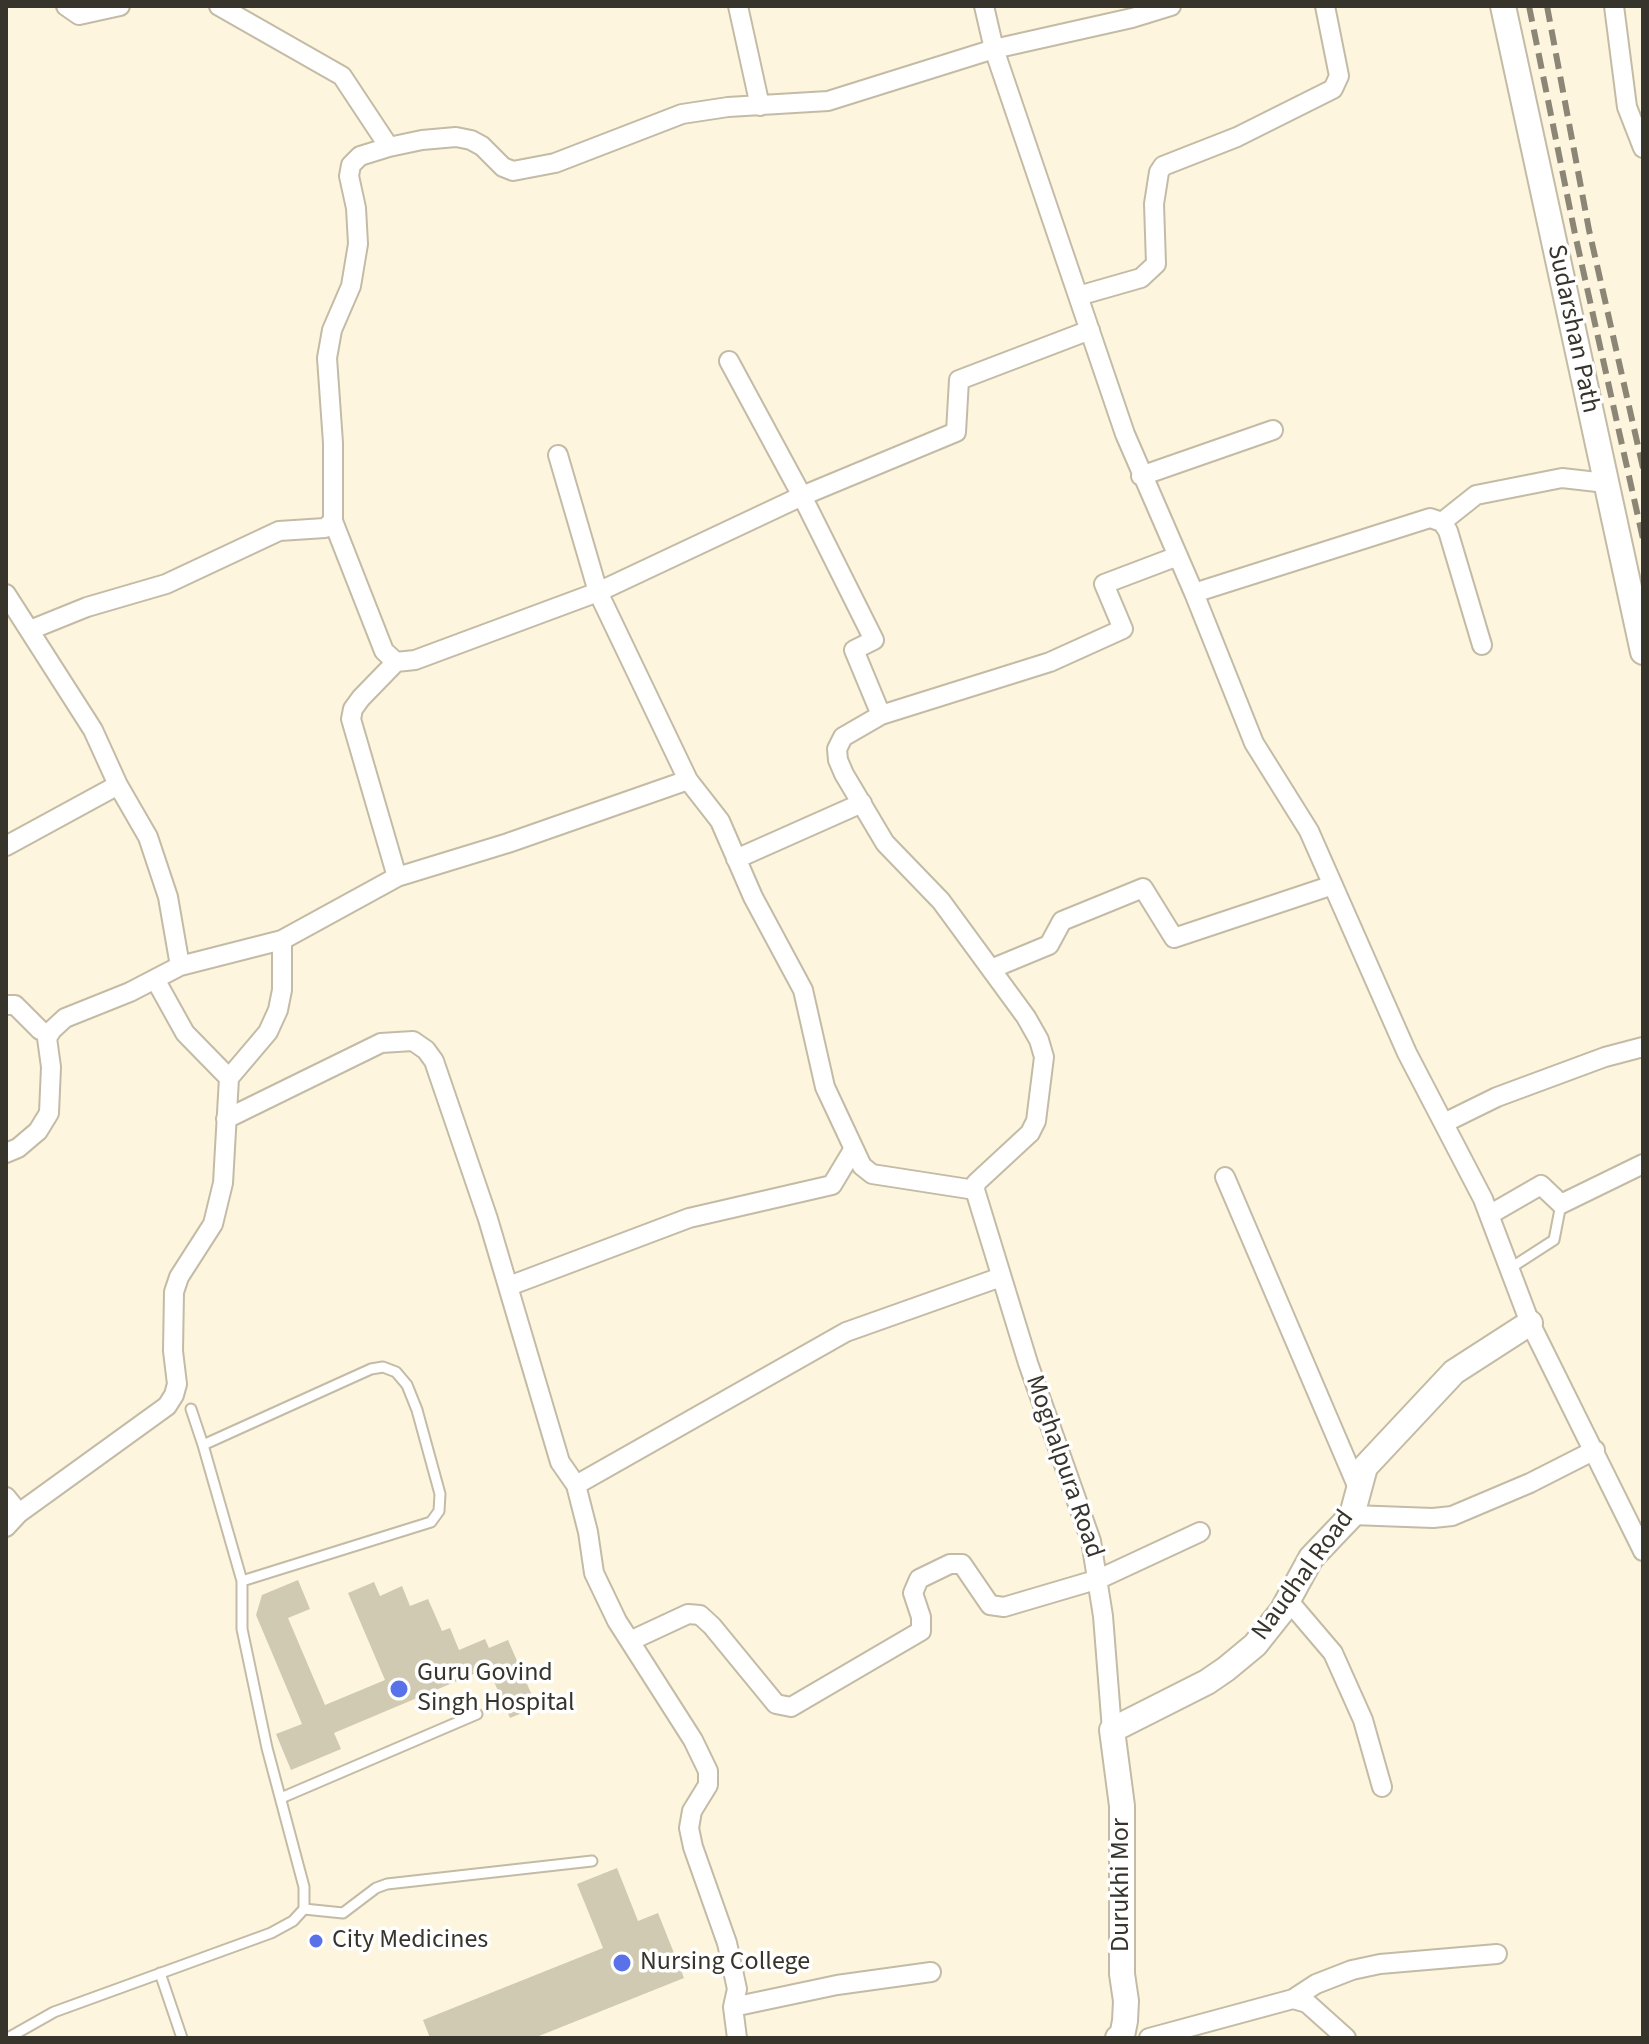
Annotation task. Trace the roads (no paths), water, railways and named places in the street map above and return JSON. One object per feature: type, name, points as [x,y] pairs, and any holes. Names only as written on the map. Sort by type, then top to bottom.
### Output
[{"type":"street","points":[[66,6],[79,15],[120,6]]},
{"type":"street","points":[[219,6],[342,76],[389,147]]},
{"type":"street","points":[[738,6],[760,106]]},
{"type":"street","points":[[984,6],[994,49],[1141,476],[1194,593],[1254,743],[1309,831],[1407,1053],[1489,1215],[1530,1323],[1643,1551]]},
{"type":"street","points":[[396,662],[384,651],[333,521],[333,443],[327,358],[332,330],[351,286],[358,244],[356,208],[349,176],[351,165],[360,156],[422,140],[456,137],[482,146],[503,167],[525,170],[555,163],[682,114],[828,101],[994,49],[1130,12],[1171,6]]},
{"type":"street","points":[[1078,296],[1141,278],[1156,264],[1154,204],[1159,172],[1163,166],[1237,137],[1333,89],[1339,76],[1325,6]]},
{"type":"street","name":"Sudarshan Path","points":[[1503,6],[1643,652]]},
{"type":"street","points":[[1614,6],[1627,107],[1643,148]]},
{"type":"street","points":[[397,877],[351,719],[353,709],[361,698],[396,662],[415,660],[598,592],[802,496],[956,432],[959,380],[1090,330]]},
{"type":"street","points":[[729,361],[802,496],[874,640],[854,650],[881,715]]},
{"type":"street","points":[[1141,476],[1273,430]]},
{"type":"street","points":[[558,455],[598,592],[688,780],[720,821],[753,897],[803,990],[825,1087],[853,1150],[862,1166],[872,1174],[975,1190],[976,1183],[986,1172],[1030,1133],[1036,1121],[1044,1057],[1039,1040],[1026,1017],[941,901],[885,843],[844,774],[837,749],[843,737],[881,715],[1050,662],[1123,629],[1104,584],[1178,556]]},
{"type":"street","points":[[1442,522],[1476,495],[1562,478],[1606,483]]},
{"type":"street","points":[[1194,593],[1430,518],[1442,522],[1448,531],[1482,645]]},
{"type":"street","points":[[30,630],[87,607],[166,584],[279,531],[325,528],[333,521]]},
{"type":"street","points":[[6,594],[93,730],[118,785],[148,837],[168,897],[180,966]]},
{"type":"street","points":[[6,1153],[18,1148],[38,1131],[49,1113],[51,1067],[47,1038],[65,1018],[180,966],[282,940],[397,877],[508,843],[688,780]]},
{"type":"street","points":[[6,846],[118,785]]},
{"type":"street","points":[[736,859],[862,803]]},
{"type":"street","points":[[991,969],[1049,945],[1062,921],[1143,888],[1174,938],[1333,885]]},
{"type":"street","points":[[6,1497],[13,1520],[167,1406],[174,1395],[177,1384],[173,1351],[174,1292],[179,1277],[213,1224],[223,1183],[229,1078],[268,1032],[278,1010],[282,990],[282,940]]},
{"type":"street","points":[[155,979],[185,1033],[229,1078]]},
{"type":"street","points":[[6,1005],[15,1005],[40,1030]]},
{"type":"street","points":[[226,1119],[381,1043],[413,1041],[426,1050],[434,1061],[509,1286],[560,1462],[576,1485],[594,1573],[617,1621],[693,1740],[708,1771],[708,1785],[692,1811],[689,1828],[727,1943],[737,1989],[733,2007],[737,2038]]},
{"type":"street","points":[[1444,1123],[1497,1097],[1605,1057],[1643,1047]]},
{"type":"street","points":[[509,1286],[689,1218],[832,1185],[853,1150]]},
{"type":"street","points":[[1489,1215],[1541,1185],[1561,1204],[1643,1164]]},
{"type":"street","points":[[1225,1177],[1358,1488]]},
{"type":"street","name":"Moghalpura Road","points":[[975,1190],[1028,1363],[1091,1541],[1099,1579],[1112,1730]]},
{"type":"street","points":[[576,1485],[846,1332],[1001,1277]]},
{"type":"street","name":"Naudhal Road","points":[[1112,1730],[1226,1669],[1255,1645],[1282,1611],[1311,1558],[1352,1515],[1365,1467],[1454,1372],[1530,1323]]},
{"type":"street","points":[[1352,1515],[1452,1516],[1530,1483],[1595,1450]]},
{"type":"street","points":[[630,1641],[688,1614],[700,1615],[776,1704],[791,1707],[921,1631],[921,1617],[913,1593],[919,1579],[950,1564],[962,1564],[990,1605],[1004,1607],[1099,1579],[1200,1532]]},
{"type":"street","points":[[1287,1599],[1333,1653],[1363,1720],[1382,1787]]},
{"type":"street","name":"Durukhi Mor","points":[[1112,1730],[1122,1806],[1125,2037]]},
{"type":"street","points":[[1150,2038],[1269,2003],[1293,1999],[1316,1984],[1352,1970],[1380,1964],[1497,1954]]},
{"type":"street","points":[[733,2007],[837,1985],[931,1972]]},
{"type":"street","points":[[1293,1999],[1307,2003],[1346,2038]]},
{"type":"lane","points":[[1509,1269],[1554,1240],[1561,1204]]},
{"type":"lane","points":[[203,1445],[371,1369],[383,1367],[396,1372],[407,1385],[417,1410],[440,1494],[439,1511],[431,1522],[242,1581]]},
{"type":"lane","points":[[8,2038],[54,2012],[271,1933],[293,1921],[304,1909],[304,1887],[242,1629],[242,1581],[191,1409]]},
{"type":"lane","points":[[281,1798],[477,1714]]},
{"type":"lane","points":[[304,1909],[343,1913],[387,1884],[592,1861]]},
{"type":"lane","points":[[160,1973],[182,2038]]},
{"type":"railway","points":[[1529,6],[1575,234],[1643,539]]},
{"type":"railway","points":[[1547,6],[1589,230],[1643,468]]},
{"type":"place","name":"Guru Govind Singh Hospital","points":[[399,1689]]},
{"type":"place","name":"City Medicines","points":[[316,1941]]},
{"type":"place","name":"Nursing College","points":[[622,1963]]}]
